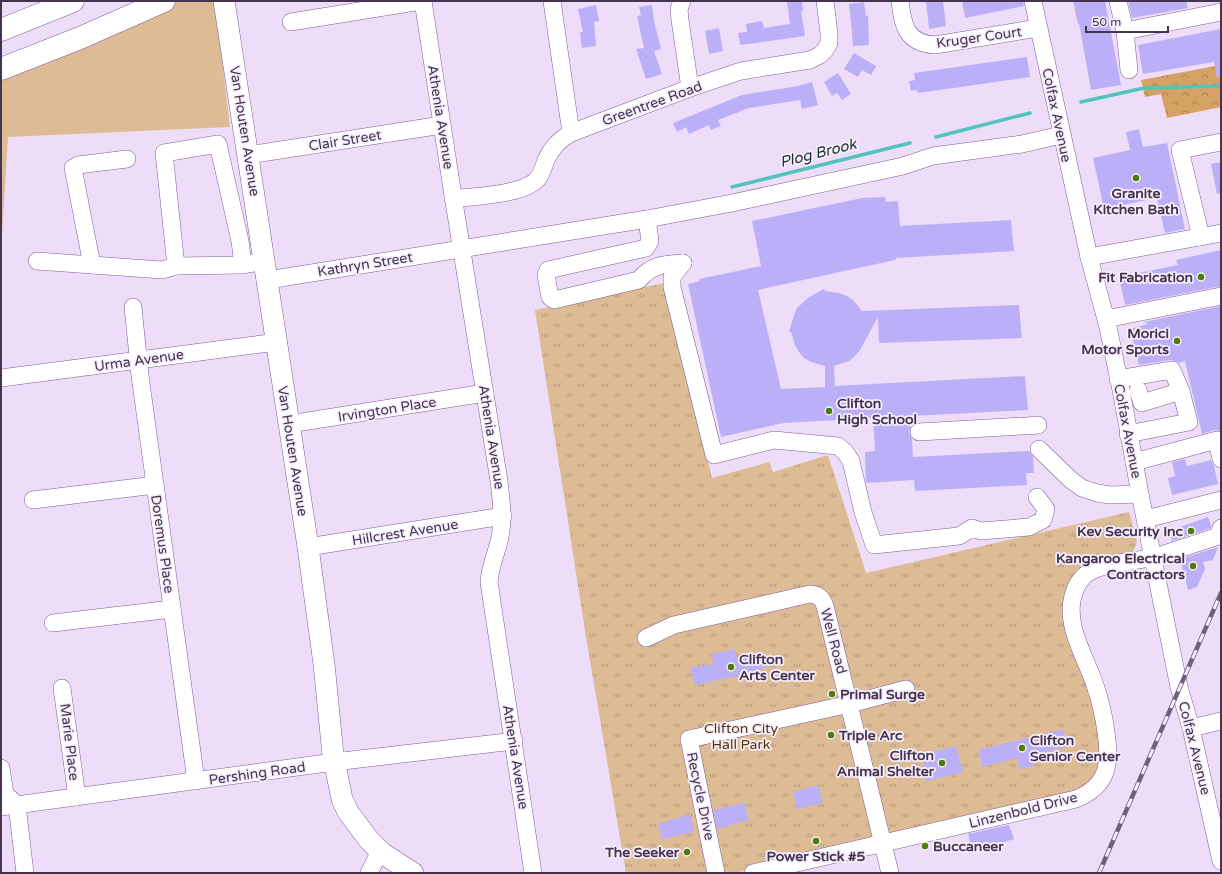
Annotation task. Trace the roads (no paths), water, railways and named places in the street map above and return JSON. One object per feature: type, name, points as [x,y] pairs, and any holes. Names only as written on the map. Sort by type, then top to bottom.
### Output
[{"type":"highway","points":[[1,30],[73,1]]},
{"type":"highway","points":[[1,69],[80,38],[164,1]]},
{"type":"main road","name":"Van Houten Avenue","points":[[226,8],[308,547],[324,664],[334,762],[342,799],[348,812],[369,840],[380,851],[413,873]]},
{"type":"street","points":[[291,22],[422,1]]},
{"type":"street","name":"Athenia Avenue","points":[[422,1],[499,481],[503,516],[500,537],[490,572],[489,582],[533,873]]},
{"type":"street","points":[[552,1],[571,133]]},
{"type":"street","points":[[682,1],[679,8],[680,20],[690,88]]},
{"type":"street","name":"Greentree Road","points":[[454,199],[511,192],[522,189],[534,183],[540,177],[551,151],[563,138],[571,133],[690,88],[741,71],[810,60],[820,55],[829,43],[825,1]]},
{"type":"street","name":"Kruger Court","points":[[900,1],[903,20],[908,33],[913,38],[926,44],[935,45],[1038,28]]},
{"type":"street","name":"Colfax Avenue","points":[[1033,1],[1061,136],[1089,257],[1106,320],[1129,385],[1128,434],[1179,687],[1191,728],[1221,861]]},
{"type":"street","points":[[1118,1],[1125,31],[1129,70]]},
{"type":"street","points":[[1125,31],[1221,12]]},
{"type":"street","name":"Clair Street","points":[[249,155],[442,125]]},
{"type":"street","name":"Kathryn Street","points":[[37,260],[162,270],[176,266],[243,265],[266,270],[461,248],[732,204],[903,166],[933,156],[1022,144],[1061,136]]},
{"type":"street","points":[[1201,237],[1180,150],[1221,142]]},
{"type":"street","points":[[176,266],[164,153],[218,144],[240,241],[243,265]]},
{"type":"street","points":[[92,265],[73,168],[78,165],[127,159]]},
{"type":"street","points":[[647,219],[650,241],[646,248],[548,270],[546,275],[550,297],[554,300],[639,280],[642,276],[655,267],[663,264],[683,263],[672,277],[672,287],[714,455],[774,440],[838,446],[845,452],[851,461],[863,512],[874,545],[959,536],[972,528],[981,531],[1029,527],[1043,520],[1046,509],[1037,497]]},
{"type":"street","points":[[1089,257],[1221,232]]},
{"type":"street","points":[[240,241],[261,238]]},
{"type":"street","points":[[1106,320],[1221,296]]},
{"type":"street","name":"Doremus Place","points":[[133,307],[155,485],[196,781]]},
{"type":"street","name":"Urma Avenue","points":[[1,378],[277,342]]},
{"type":"street","points":[[1128,434],[1190,422],[1173,393],[1172,370],[1129,385],[1142,403],[1173,393]]},
{"type":"street","name":"Irvington Place","points":[[289,424],[485,393]]},
{"type":"street","points":[[919,432],[1029,425]]},
{"type":"street","points":[[1134,462],[1219,439],[1221,459]]},
{"type":"street","points":[[1039,449],[1071,480],[1082,488],[1097,493],[1110,495],[1140,494]]},
{"type":"street","points":[[33,500],[155,485]]},
{"type":"street","points":[[1146,519],[1221,500]]},
{"type":"street","name":"Hillcrest Avenue","points":[[308,547],[503,516]]},
{"type":"street","name":"Linzenbold Drive","points":[[753,873],[882,840],[1076,799],[1092,790],[1098,784],[1106,770],[1108,742],[1095,684],[1072,626],[1072,597],[1077,585],[1084,576],[1101,567],[1154,557],[1219,536],[1221,528]]},
{"type":"street","name":"Well Road","points":[[646,638],[674,625],[810,594],[816,595],[822,599],[850,704],[890,873]]},
{"type":"street","points":[[53,623],[172,609]]},
{"type":"street","name":"Marie Place","points":[[62,688],[77,797]]},
{"type":"street","points":[[850,704],[906,689]]},
{"type":"street","name":"Recycle Drive","points":[[716,873],[689,739],[850,704]]},
{"type":"street","points":[[1191,728],[1221,721]]},
{"type":"street","name":"Pershing Road","points":[[9,806],[334,762],[514,741]]},
{"type":"street","points":[[1,768],[5,794],[25,873]]},
{"type":"street","points":[[370,873],[380,851]]},
{"type":"waterway","name":"Plog Brook","points":[[1081,102],[1144,88],[1221,86]]},
{"type":"waterway","name":"Plog Brook","points":[[936,137],[1030,113]]},
{"type":"waterway","name":"Plog Brook","points":[[732,187],[910,143]]},
{"type":"railway","points":[[1099,873],[1221,593]]},
{"type":"place","name":"Granite Kitchen Bath","points":[[1136,178]]},
{"type":"place","name":"Fit Fabrication","points":[[1201,277]]},
{"type":"place","name":"Morici Motor Sports","points":[[1177,341]]},
{"type":"place","name":"Clifton High School","points":[[829,411]]},
{"type":"place","name":"Kev Security Inc","points":[[1191,531]]},
{"type":"place","name":"Kangaroo Electrical Contractors","points":[[1193,566]]},
{"type":"place","name":"Clifton Arts Center","points":[[731,667]]},
{"type":"place","name":"Primal Surge","points":[[832,694]]},
{"type":"place","name":"Triple Arc","points":[[831,735]]},
{"type":"place","name":"Clifton Senior Center","points":[[1022,748]]},
{"type":"place","name":"Clifton Animal Shelter","points":[[942,763]]},
{"type":"place","name":"Power Stick #5","points":[[816,841]]},
{"type":"place","name":"Buccaneer","points":[[925,846]]},
{"type":"place","name":"The Seeker","points":[[687,852]]},
{"type":"park label","name":"Clifton City Hall Park","points":[[741,736]]}]
